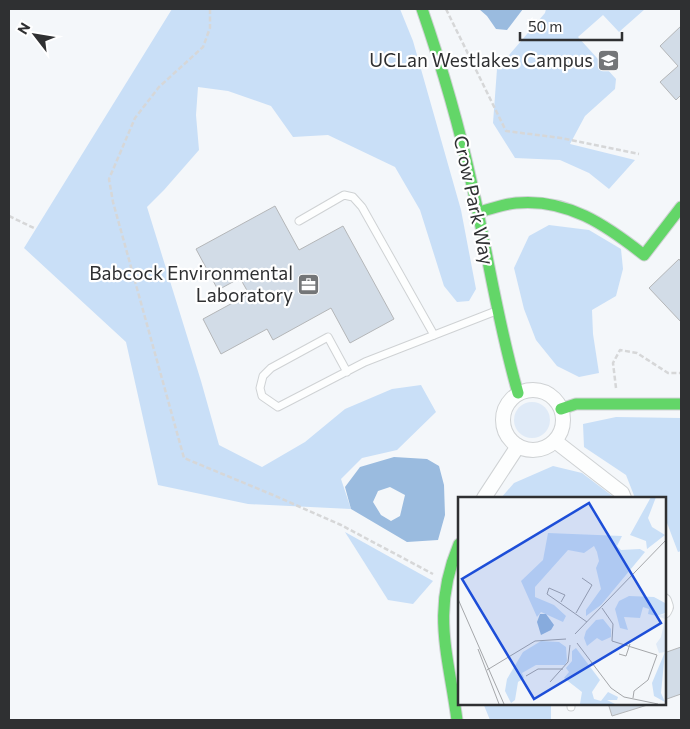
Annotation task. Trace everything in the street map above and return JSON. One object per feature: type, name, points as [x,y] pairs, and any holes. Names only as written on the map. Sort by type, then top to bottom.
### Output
[{"type":"street","name":"Crow Park Way","points":[[422,9],[456,116],[479,212],[497,310],[518,393]]},
{"type":"street","points":[[479,212],[523,203],[554,204],[574,208],[594,218],[644,255],[681,207]]},
{"type":"street","points":[[530,390],[543,391],[554,398],[561,409],[563,420],[555,441],[536,450],[518,446],[511,440],[503,424],[503,415],[506,406],[518,393],[530,390]]},
{"type":"street","points":[[561,409],[576,404],[681,404]]},
{"type":"street","points":[[555,441],[622,493],[624,497]]},
{"type":"street","points":[[485,497],[518,446]]},
{"type":"street","points":[[457,720],[444,642],[443,623],[448,581],[458,547]]},
{"type":"lane","points":[[299,221],[344,195],[353,197],[362,207],[434,335]]},
{"type":"lane","points":[[347,372],[328,337],[271,368],[263,376],[260,388],[262,396],[278,408],[347,372],[365,362],[497,310]]},
{"type":"path","points":[[210,9],[210,28],[203,47],[159,87],[135,118],[109,180],[113,202],[184,458],[273,494],[341,525],[448,581]]},
{"type":"path","points":[[446,9],[506,132],[562,138],[639,154]]},
{"type":"path","points":[[9,216],[36,229]]},
{"type":"path","points":[[617,404],[613,363],[620,350],[637,353],[668,373],[681,372]]},
{"type":"shaded area","points":[[172,9],[400,9],[413,41],[461,210],[476,289],[469,301],[457,302],[444,286],[420,210],[395,167],[328,135],[293,137],[271,106],[228,91],[198,87],[196,115],[199,150],[147,207],[219,445],[262,467],[305,442],[345,409],[392,389],[421,385],[436,412],[397,450],[362,458],[341,479],[351,509],[248,504],[158,485],[126,342],[24,248]]},
{"type":"shaded area","points":[[479,9],[523,9],[507,30],[496,29],[487,16]]},
{"type":"shaded area","points":[[546,9],[645,9],[619,32],[603,15],[578,37],[616,79],[615,89],[585,116],[570,144],[635,160],[609,189],[589,173],[560,160],[515,158],[493,123],[497,69],[545,13]]},
{"type":"shaded area","points":[[549,225],[589,230],[621,249],[623,269],[616,296],[592,310],[593,334],[599,373],[579,377],[557,366],[536,340],[524,309],[514,268],[529,236]]},
{"type":"shaded area","points":[[532,402],[539,403],[545,407],[549,413],[549,427],[545,433],[539,437],[532,438],[525,437],[519,433],[515,427],[514,420],[515,413],[519,407],[525,403]]},
{"type":"shaded area","points":[[616,417],[681,418],[681,551],[678,552],[665,518],[665,497],[635,497],[626,475],[584,447],[583,424]]},
{"type":"shaded area","points":[[394,457],[427,459],[439,466],[444,485],[445,515],[438,540],[407,542],[351,509],[345,487],[360,467]],"holes":[[[390,487],[405,495],[400,516],[391,521],[381,515],[373,502],[378,491]]]},
{"type":"shaded area","points":[[553,466],[582,473],[614,497],[502,497],[514,483]]},
{"type":"shaded area","points":[[345,532],[433,581],[413,604],[388,600]]},
{"type":"shaded area","points":[[483,704],[551,704],[551,720],[490,720]]},
{"type":"building","points":[[681,26],[681,95],[676,100],[660,82],[678,66],[660,46]]},
{"type":"building","name":"Babcock Environmental Laboratory","points":[[275,206],[299,250],[343,226],[394,319],[350,343],[331,308],[273,340],[267,329],[221,354],[203,319],[249,294],[240,278],[218,290],[196,249]]},
{"type":"building","points":[[679,259],[681,262],[681,322],[649,288]]},
{"type":"building","points":[[681,647],[681,694],[665,700],[665,653]]},
{"type":"building","points":[[608,704],[651,704],[612,716]]},
{"type":"traffic: fast","points":[[422,9],[462,140],[499,315],[518,393]]},
{"type":"traffic: fast","points":[[479,212],[516,203],[535,203],[569,209],[600,224],[644,255],[681,207]]},
{"type":"traffic: fast","points":[[561,409],[576,404],[681,404]]},
{"type":"traffic: fast","points":[[457,720],[446,653],[444,611],[446,590],[458,547]]},
{"type":"place","name":"UCLan Westlakes Campus","points":[[609,60]]},
{"type":"place","name":"Babcock Environmental Laboratory","points":[[309,284]]}]
